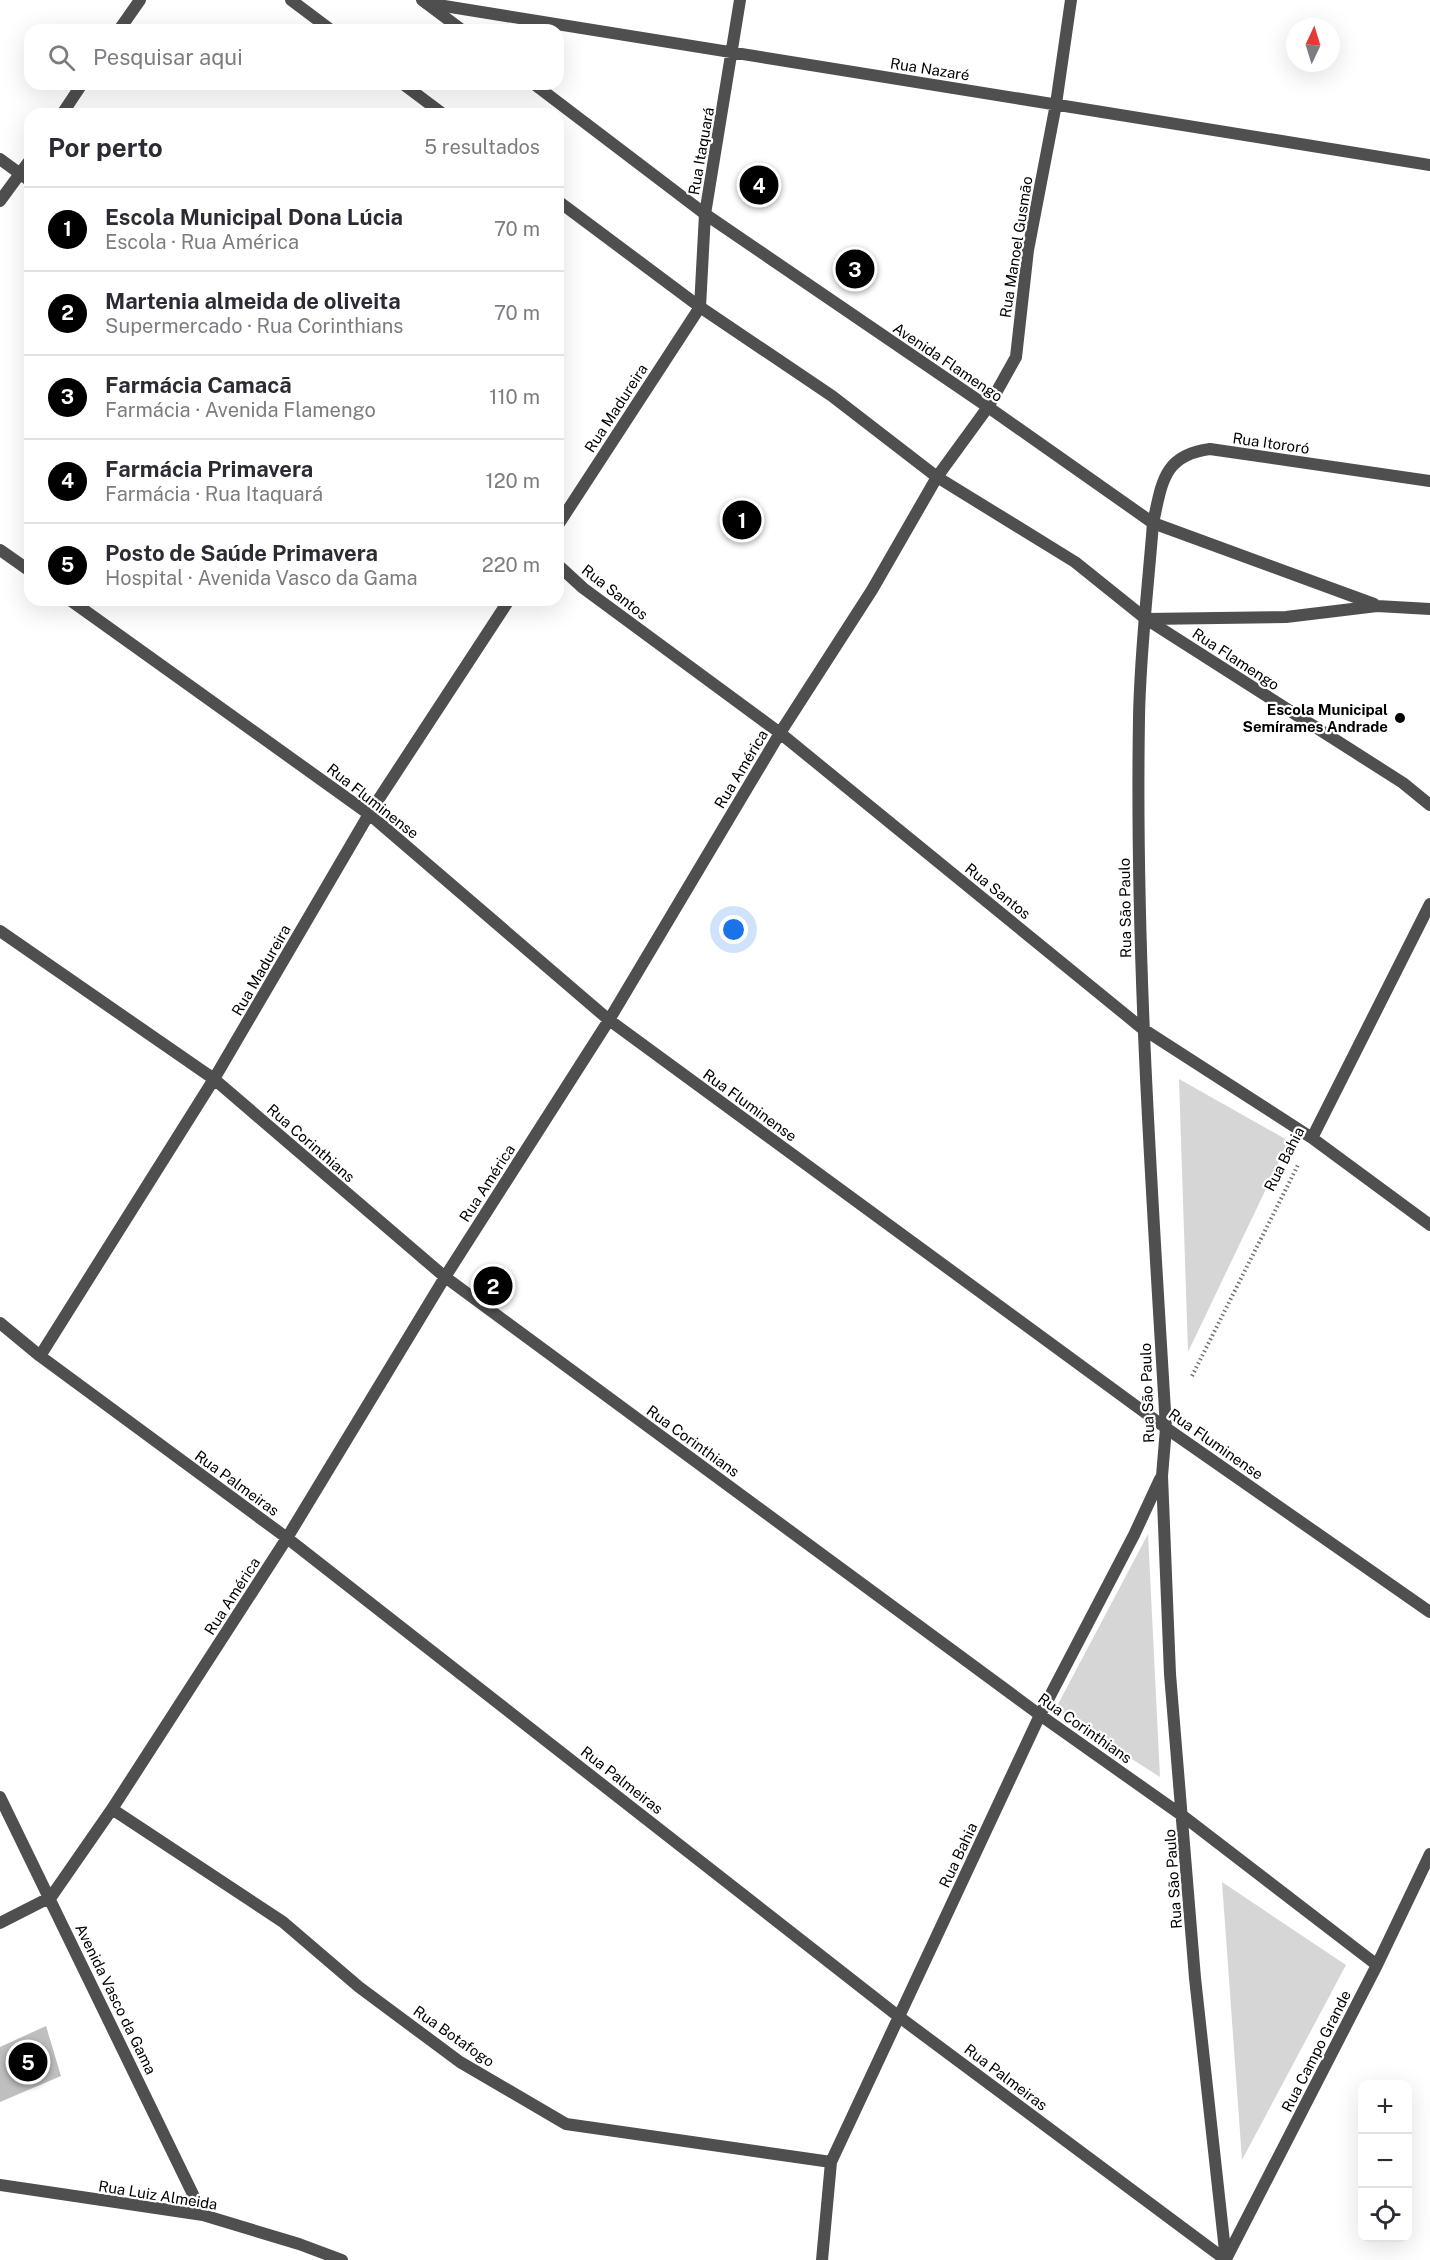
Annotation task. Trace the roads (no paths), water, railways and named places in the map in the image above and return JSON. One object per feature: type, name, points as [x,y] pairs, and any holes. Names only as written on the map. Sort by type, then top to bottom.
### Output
[{"type":"street","points":[[123,24],[140,0]]},
{"type":"street","points":[[291,0],[323,24]]},
{"type":"street","name":"Rua Itaquará","points":[[700,307],[705,214],[740,0]]},
{"type":"street","name":"Rua Manoel Gusmão","points":[[937,477],[988,407],[1016,357],[1028,250],[1056,104],[1071,0]]},
{"type":"street","points":[[424,1],[454,24]]},
{"type":"street","name":"Rua Nazaré","points":[[424,1],[563,24]]},
{"type":"street","name":"Rua Nazaré","points":[[564,24],[1430,165]]},
{"type":"street","points":[[66,108],[78,90]]},
{"type":"street","points":[[411,90],[435,108]]},
{"type":"street","name":"Avenida Flamengo","points":[[542,90],[705,214],[988,407],[1153,523],[1377,606]]},
{"type":"street","points":[[0,159],[24,177]]},
{"type":"street","points":[[0,201],[24,179]]},
{"type":"street","points":[[564,205],[700,307],[832,396],[937,477],[1075,562],[1146,619]]},
{"type":"street","name":"Rua Madureira","points":[[564,516],[700,307]]},
{"type":"street","name":"Rua Itororó","points":[[1153,523],[1169,469],[1179,458],[1210,449],[1430,482]]},
{"type":"street","name":"Rua América","points":[[51,1897],[112,1809],[287,1538],[445,1277],[609,1020],[780,733],[873,590],[937,477]]},
{"type":"street","name":"Rua São Paulo","points":[[1153,523],[1139,716],[1138,878],[1143,1029],[1166,1428],[1162,1476],[1167,1629],[1196,1989],[1226,2260]]},
{"type":"street","points":[[0,550],[24,567]]},
{"type":"street","name":"Rua Santos","points":[[564,571],[583,588],[780,733],[1143,1029],[1312,1138],[1430,1225]]},
{"type":"street","name":"Rua Fluminense","points":[[78,606],[369,814],[609,1020],[1166,1428],[1430,1612]]},
{"type":"street","name":"Rua Madureira","points":[[40,1356],[214,1079],[369,814],[505,606]]},
{"type":"street","name":"Avenida Flamengo","points":[[1146,619],[1286,617],[1377,606],[1430,609]]},
{"type":"street","name":"Rua Flamengo","points":[[1146,619],[1403,783],[1430,805]]},
{"type":"street","name":"Rua Bahia","points":[[1312,1138],[1430,904]]},
{"type":"street","name":"Rua Corinthians","points":[[0,931],[214,1079],[445,1277],[1040,1716],[1183,1816],[1377,1965]]},
{"type":"street","name":"Rua Palmeiras","points":[[0,1323],[40,1356],[287,1538],[898,2016],[1226,2260]]},
{"type":"street","name":"Rua Bahia","points":[[822,2260],[831,2162],[1040,1716],[1162,1476]]},
{"type":"street","name":"Avenida Vasco da Gama","points":[[0,1797],[51,1897],[203,2215]]},
{"type":"street","name":"Rua Botafogo","points":[[112,1809],[283,1922],[359,1987],[460,2062],[566,2124],[831,2162]]},
{"type":"street","name":"Rua Campo Grande","points":[[1226,2260],[1377,1965],[1430,1854]]},
{"type":"street","points":[[0,1923],[51,1897]]},
{"type":"street","name":"Rua Luiz Almeida","points":[[0,2185],[203,2215],[299,2244],[342,2260]]},
{"type":"place","name":"Farmácia Primavera","points":[[759,185]]},
{"type":"place","name":"Farmácia Camacã","points":[[855,269]]},
{"type":"place","name":"Escola Municipal Dona Lúcia","points":[[742,520]]},
{"type":"place","name":"Escola Municipal Semírames Andrade","points":[[1400,718]]},
{"type":"place","name":"Martenia almeida de oliveita","points":[[493,1286]]},
{"type":"place","name":"Posto de Saúde Primavera","points":[[28,2062]]}]
